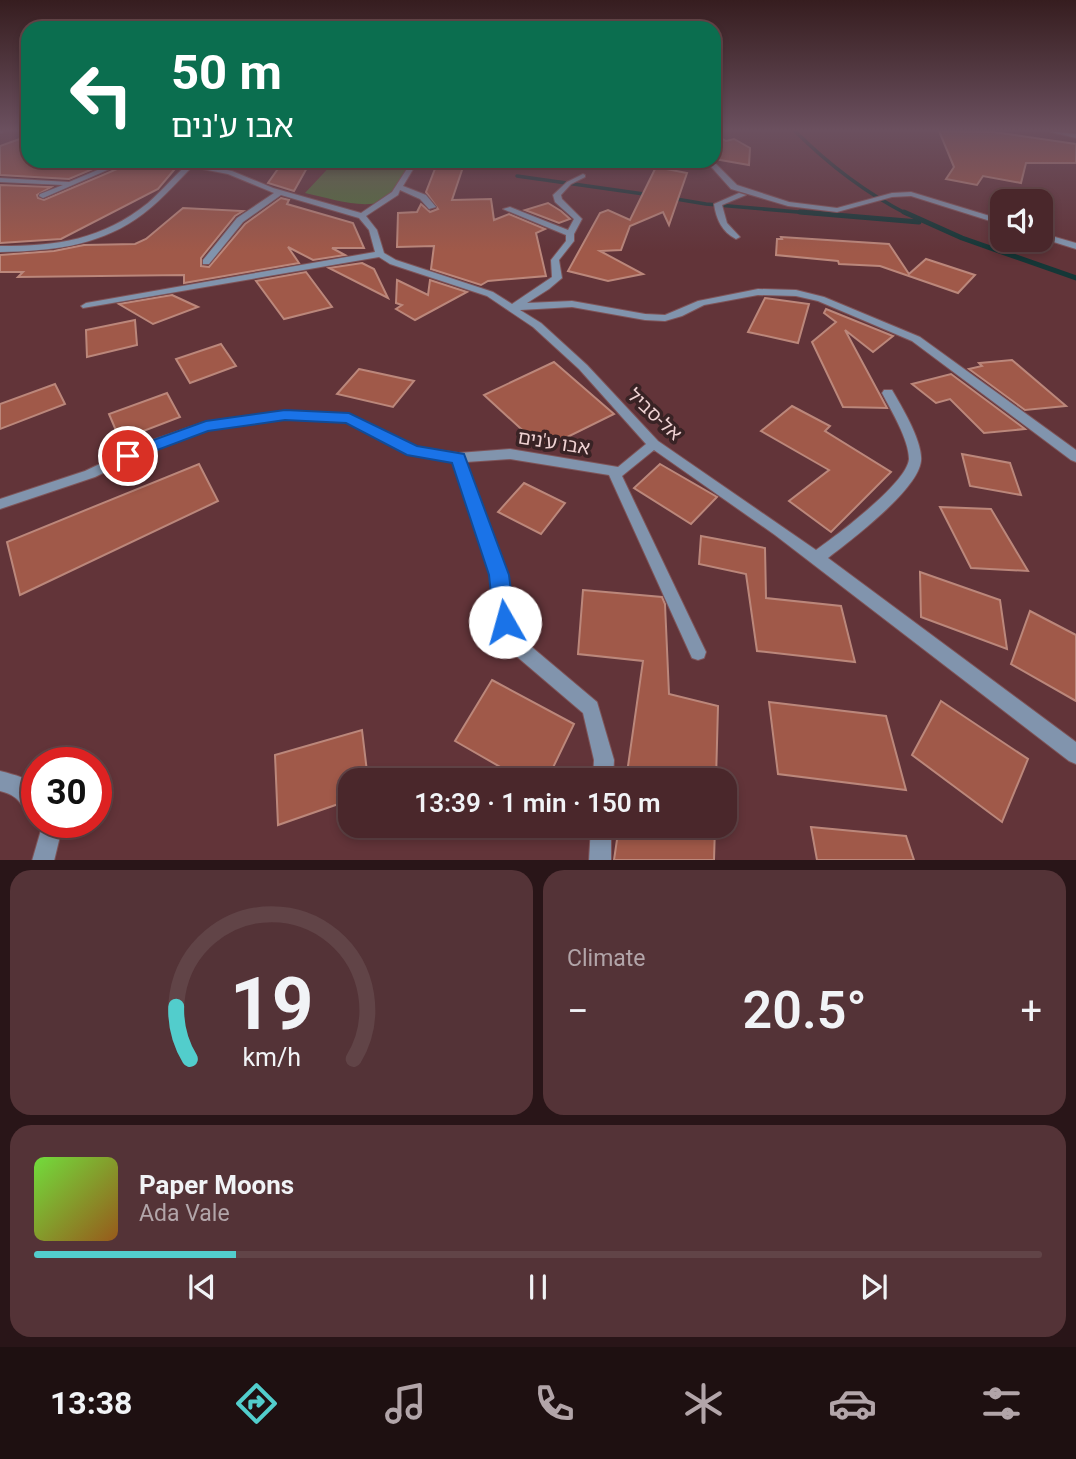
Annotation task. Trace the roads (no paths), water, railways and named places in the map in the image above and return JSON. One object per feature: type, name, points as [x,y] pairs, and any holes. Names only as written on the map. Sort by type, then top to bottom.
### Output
[{"type":"street","points":[[43,196],[101,171]]},
{"type":"street","points":[[0,249],[62,246],[110,233],[153,203],[185,171]]},
{"type":"street","points":[[86,306],[380,254],[373,230],[362,216],[279,193],[223,171]]},
{"type":"street","points":[[362,216],[399,187],[409,171]]},
{"type":"street","points":[[719,171],[734,187],[788,204],[837,210],[905,194],[990,219]]},
{"type":"street","points":[[513,307],[556,278],[555,260],[570,241],[570,234],[578,219],[561,203],[558,195],[569,183],[583,176]]},
{"type":"street","points":[[0,180],[71,184]]},
{"type":"street","points":[[399,187],[423,197],[432,207]]},
{"type":"street","points":[[206,261],[240,220],[279,193]]},
{"type":"street","points":[[736,237],[727,230],[719,215],[718,204],[742,195]]},
{"type":"street","points":[[507,209],[570,234]]},
{"type":"street","points":[[1053,239],[1076,246]]},
{"type":"street","name":"אל-סביל","points":[[380,254],[393,262],[490,294],[513,307],[557,341],[654,443],[816,559],[1076,754]]},
{"type":"street","points":[[513,307],[572,304],[665,318],[701,303],[758,292],[796,293],[821,299],[916,339],[1076,457]]},
{"type":"street","points":[[816,559],[880,507],[910,475],[915,461],[905,427],[888,393]]},
{"type":"street","name":"אבו ע'נים","points":[[0,504],[90,474],[148,446],[206,426],[285,415],[349,418],[413,451],[458,458],[510,453],[620,472],[654,443]]},
{"type":"street","points":[[458,458],[499,575],[505,622],[521,649],[591,708],[604,768]]},
{"type":"street","points":[[613,470],[698,652]]},
{"type":"street","points":[[0,781],[21,787]]},
{"type":"street","points":[[43,860],[49,838]]},
{"type":"street","points":[[600,860],[601,838]]},
{"type":"waterway","points":[[841,171],[876,197],[907,214]]},
{"type":"waterway","points":[[517,176],[651,195]]},
{"type":"waterway","points":[[670,198],[706,204],[821,214]]},
{"type":"waterway","points":[[800,212],[919,222]]},
{"type":"waterway","points":[[904,212],[962,238],[1076,278]]}]
